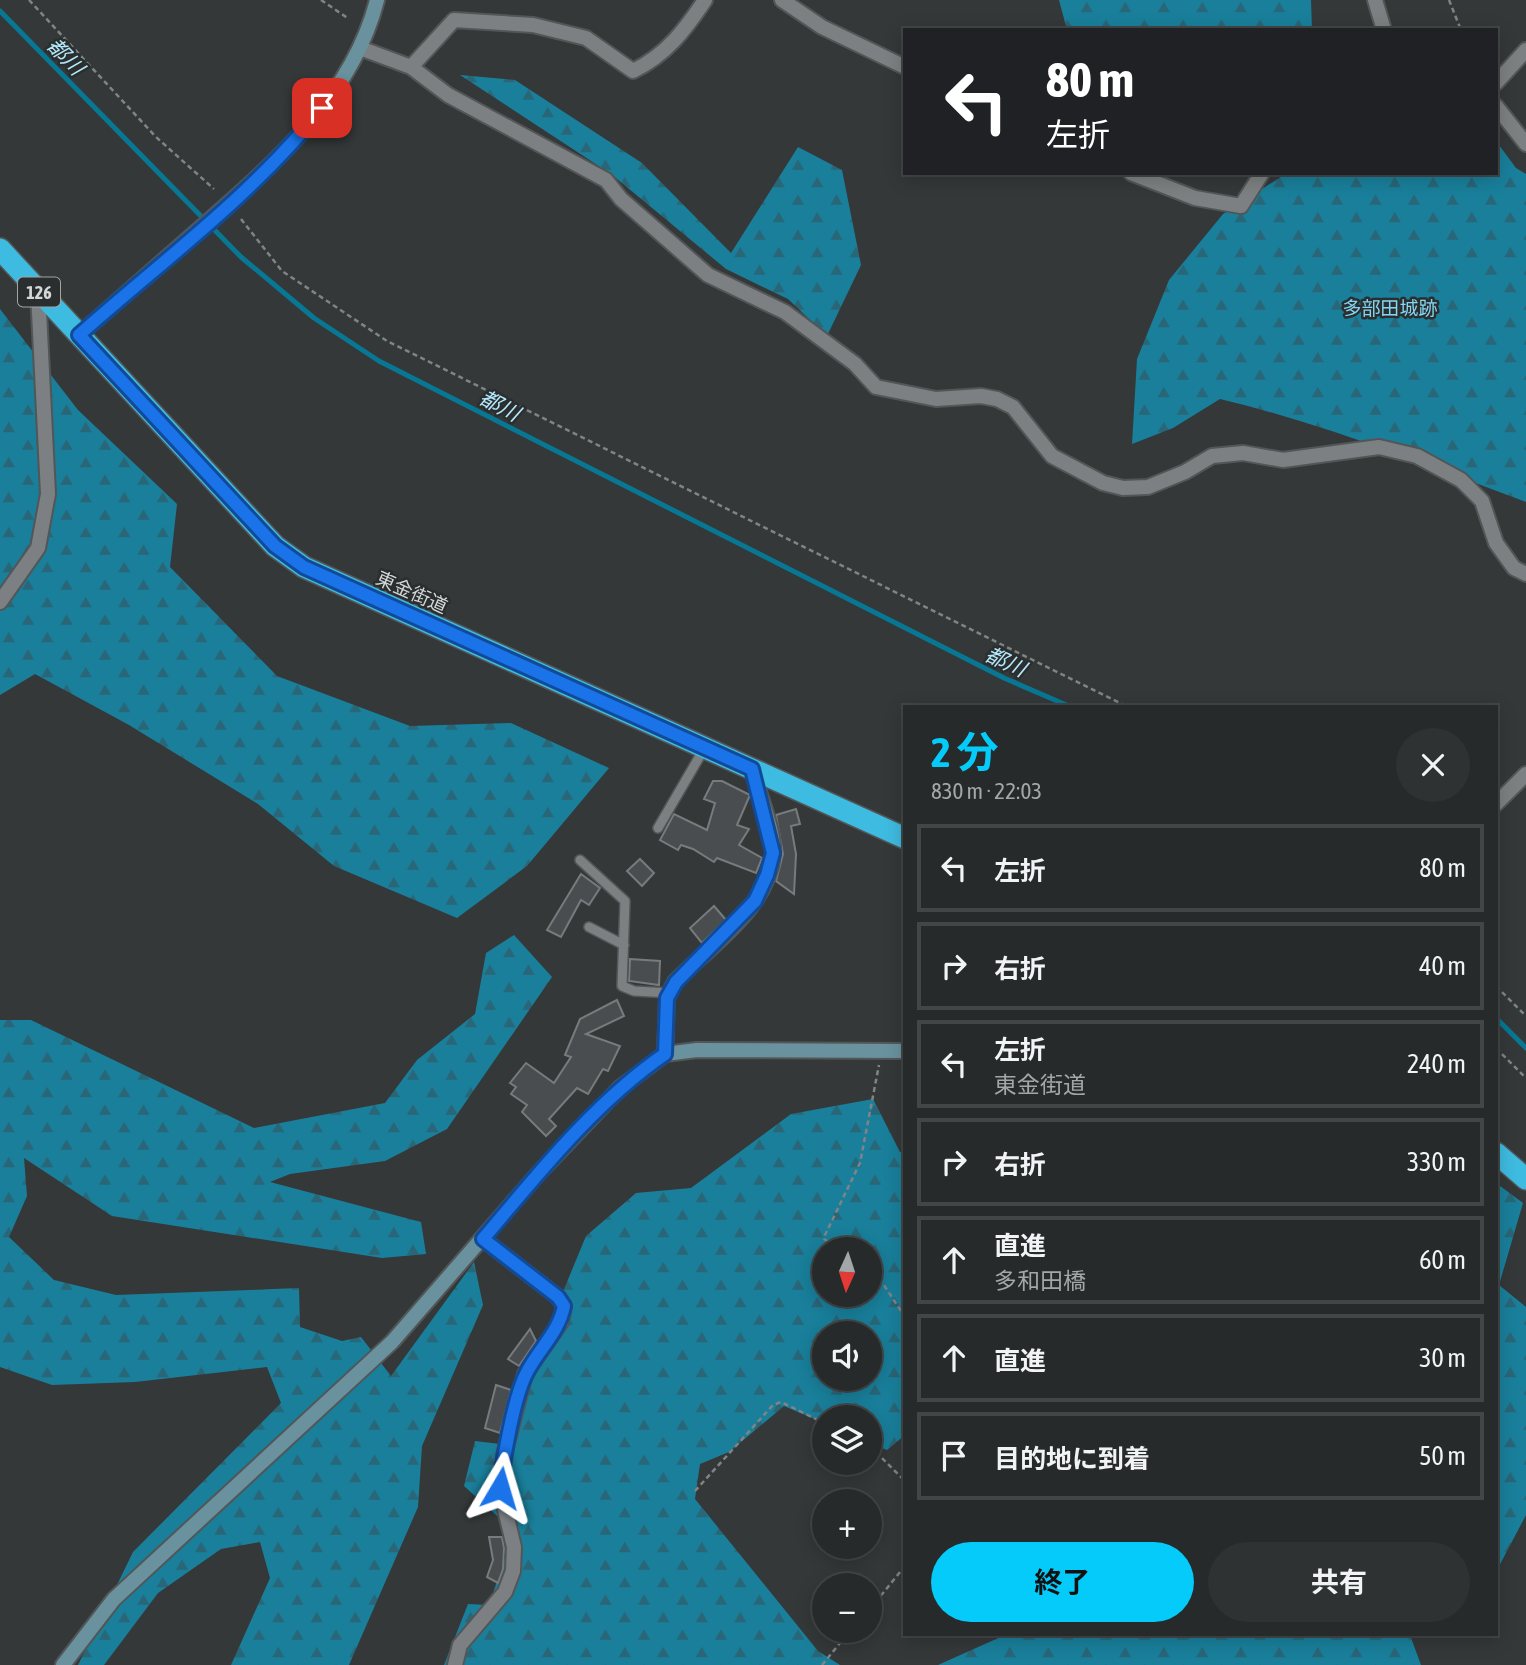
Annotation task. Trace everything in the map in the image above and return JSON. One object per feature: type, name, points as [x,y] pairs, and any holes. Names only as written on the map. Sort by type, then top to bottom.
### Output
[{"type":"highway","name":"東金街道","points":[[0,249],[275,546],[304,567],[903,837]]},
{"type":"highway","points":[[1498,1155],[1526,1179]]},
{"type":"street","points":[[79,335],[235,198],[298,138],[340,82],[360,48],[377,0]]},
{"type":"street","points":[[411,68],[454,20],[533,25],[586,38],[633,71],[654,61],[684,31],[705,0]]},
{"type":"street","points":[[782,0],[822,27],[903,66]]},
{"type":"street","points":[[1376,0],[1383,28]]},
{"type":"street","points":[[360,48],[411,68],[448,95],[606,180],[621,199],[708,275],[785,312],[855,364],[876,387],[936,398],[981,396],[997,399],[1013,407],[1052,456],[1103,483],[1123,488],[1148,487],[1185,472],[1212,456],[1243,453],[1283,460],[1379,447],[1417,456],[1461,480],[1482,501],[1496,543],[1514,568],[1526,574]]},
{"type":"street","points":[[1498,81],[1526,50]]},
{"type":"street","points":[[1498,109],[1526,144]]},
{"type":"street","points":[[1136,175],[1195,198],[1241,206],[1261,175]]},
{"type":"street","points":[[0,602],[37,548],[48,494],[38,290]]},
{"type":"street","points":[[665,1054],[670,993],[682,975],[755,901],[767,875],[773,853],[752,769]]},
{"type":"street","points":[[1498,802],[1526,774]]},
{"type":"street","points":[[63,1665],[114,1599],[350,1384],[392,1342],[537,1175],[620,1088],[665,1054],[697,1050],[903,1051]]},
{"type":"street","points":[[455,1665],[460,1645],[505,1592],[513,1571],[514,1547],[500,1488],[504,1455],[525,1374],[561,1322],[564,1306],[558,1297],[483,1239]]},
{"type":"lane","points":[[659,828],[704,749]]},
{"type":"lane","points":[[580,860],[625,901],[622,986],[634,991],[670,993]]},
{"type":"lane","points":[[589,927],[624,945]]},
{"type":"path","points":[[29,0],[156,137],[214,189]]},
{"type":"path","points":[[321,0],[349,19]]},
{"type":"path","points":[[1449,0],[1460,28]]},
{"type":"path","points":[[241,219],[282,271],[387,341],[1124,705]]},
{"type":"path","points":[[1498,988],[1526,1016]]},
{"type":"path","points":[[1498,1050],[1526,1078]]},
{"type":"path","points":[[824,1237],[860,1163],[881,1051]]},
{"type":"path","points":[[882,1282],[903,1314]]},
{"type":"path","points":[[695,1491],[773,1405],[781,1402],[812,1417]]},
{"type":"path","points":[[882,1458],[903,1479]]},
{"type":"path","points":[[882,1594],[903,1568]]},
{"type":"path","points":[[822,1665],[840,1643]]},
{"type":"green space","points":[[1059,0],[1311,0],[1312,28],[1066,28]]},
{"type":"green space","points":[[460,75],[515,80],[642,163],[731,253],[798,147],[842,170],[861,265],[827,336],[788,299],[726,269],[611,174]]},
{"type":"green space","name":"多部田城跡","points":[[1498,144],[1516,168],[1526,174],[1526,502],[1298,420],[1220,399],[1173,428],[1132,444],[1137,359],[1169,280],[1223,214],[1284,175],[1498,175]]},
{"type":"green space","points":[[0,309],[78,410],[177,504],[170,567],[277,676],[410,726],[511,723],[609,768],[527,866],[457,918],[334,866],[258,804],[129,725],[35,674],[0,695]]},
{"type":"green space","points":[[514,935],[552,977],[447,1129],[385,1161],[290,1174],[270,1182],[421,1222],[426,1254],[382,1258],[112,1216],[24,1158],[27,1196],[9,1237],[54,1280],[116,1295],[299,1288],[300,1327],[342,1341],[361,1337],[391,1376],[474,1262],[483,1305],[422,1446],[418,1507],[349,1665],[231,1665],[270,1578],[260,1542],[221,1549],[158,1593],[104,1665],[78,1665],[133,1552],[281,1403],[267,1367],[135,1382],[52,1385],[0,1367],[0,1020],[31,1020],[254,1128],[385,1103],[417,1060],[475,1014],[486,953]]},
{"type":"green space","points":[[873,1099],[900,1152],[903,1152],[903,1437],[887,1450],[882,1448],[882,1405],[812,1405],[812,1418],[784,1406],[729,1452],[700,1464],[695,1499],[818,1651],[840,1665],[444,1665],[468,1604],[489,1605],[514,1531],[464,1486],[475,1441],[500,1444],[586,1236],[636,1193],[691,1188],[791,1114]]},
{"type":"green space","points":[[1498,1184],[1523,1203],[1499,1285],[1526,1307],[1526,1515],[1498,1568]]},
{"type":"green space","points":[[1003,1636],[1410,1636],[1421,1665],[938,1665]]},
{"type":"building","points":[[713,781],[722,781],[750,795],[737,825],[749,829],[739,845],[762,858],[756,873],[717,858],[714,862],[681,845],[678,850],[660,840],[674,814],[707,830],[715,803],[704,799]]},
{"type":"building","points":[[796,809],[800,824],[791,826],[796,854],[794,894],[776,881],[783,854],[776,815]]},
{"type":"building","points":[[640,859],[654,873],[642,886],[627,871]]},
{"type":"building","points":[[581,874],[600,888],[589,905],[581,900],[561,937],[547,930]]},
{"type":"building","points":[[714,906],[726,920],[702,943],[690,928]]},
{"type":"building","points":[[630,959],[660,961],[659,985],[629,981]]},
{"type":"building","points":[[617,1000],[624,1016],[586,1034],[620,1046],[608,1071],[603,1069],[588,1094],[577,1088],[549,1119],[556,1126],[546,1136],[522,1112],[527,1105],[511,1094],[516,1087],[510,1083],[526,1063],[554,1083],[571,1057],[565,1055],[580,1019]]},
{"type":"building","points":[[530,1329],[536,1341],[519,1366],[508,1359]]},
{"type":"building","points":[[496,1385],[511,1390],[500,1433],[485,1428]]},
{"type":"building","points":[[489,1537],[502,1537],[503,1569],[498,1583],[487,1577],[493,1560]]},
{"type":"waterway","name":"都川","points":[[0,11],[241,257],[314,318],[379,361],[1004,678],[1066,705]]},
{"type":"waterway","name":"都川","points":[[1498,1020],[1526,1048]]},
{"type":"route","points":[[322,108],[298,138],[235,198],[79,335],[275,546],[304,567],[752,769],[773,853],[767,875],[755,901],[676,982],[667,998],[665,1054],[620,1088],[537,1175],[483,1239],[558,1297],[564,1306],[561,1322],[525,1374],[504,1455],[500,1488]]}]
